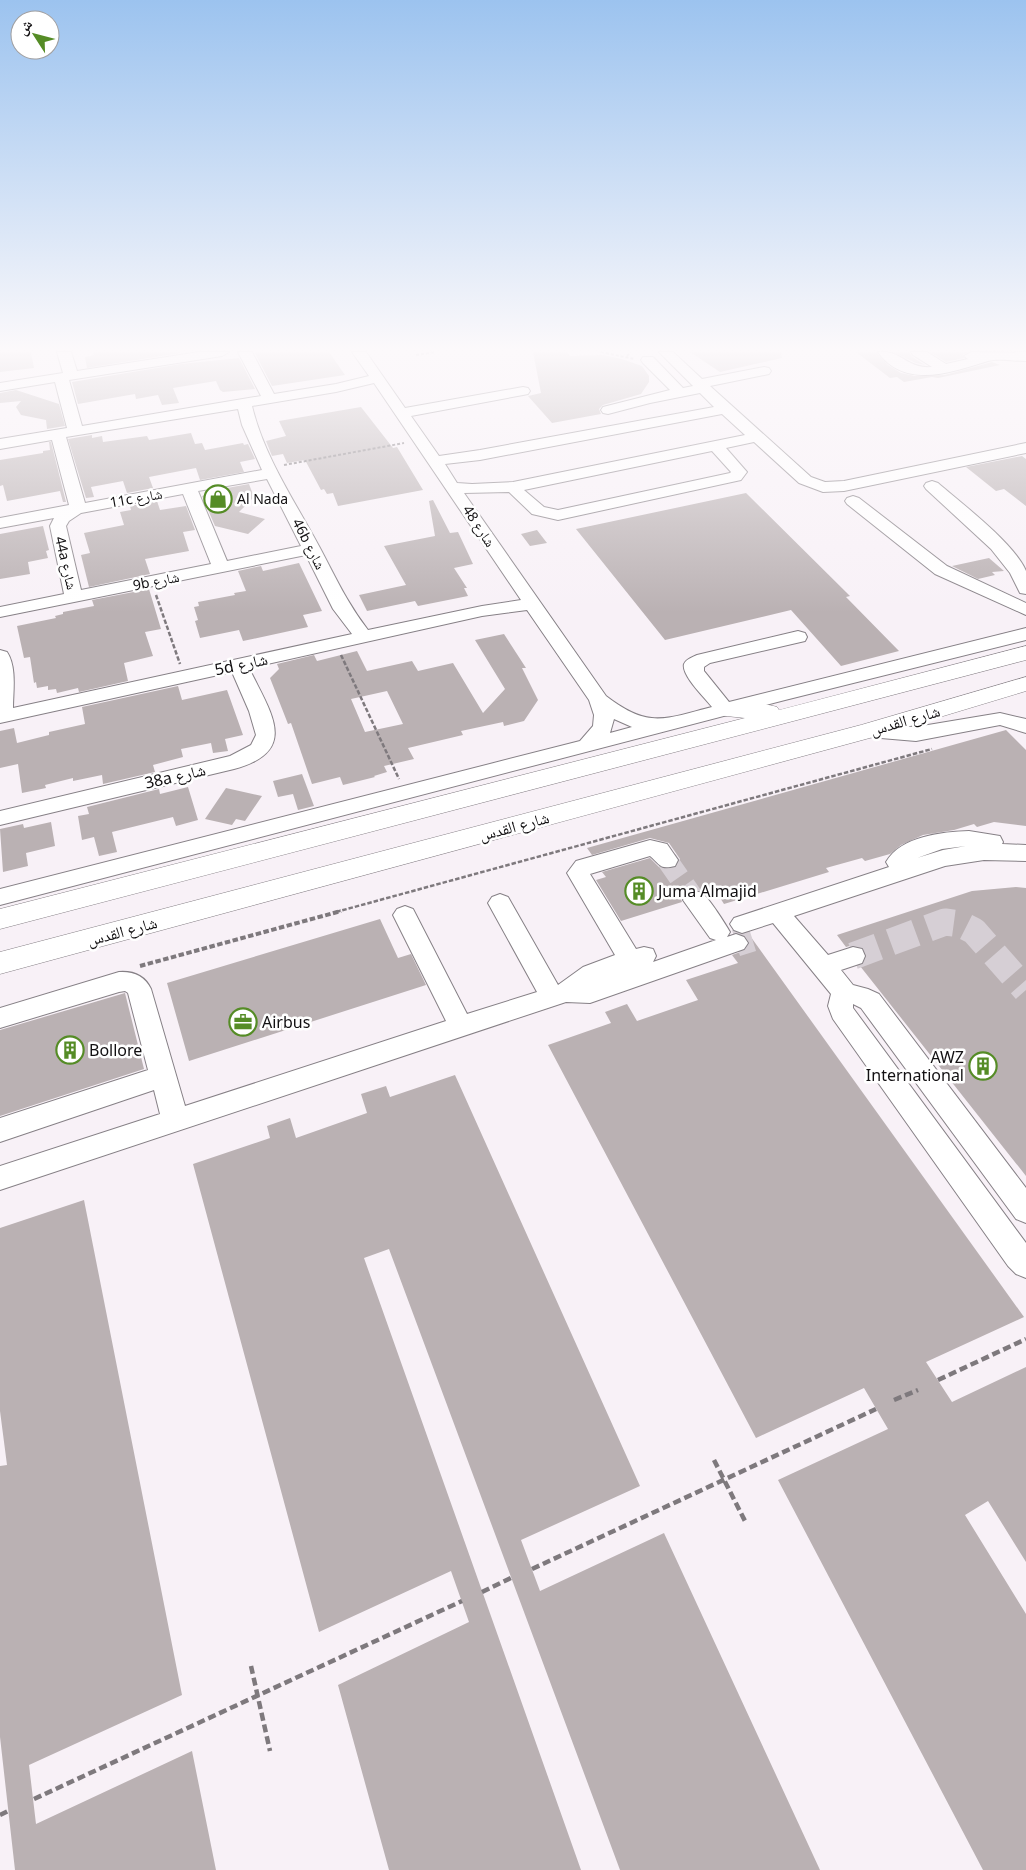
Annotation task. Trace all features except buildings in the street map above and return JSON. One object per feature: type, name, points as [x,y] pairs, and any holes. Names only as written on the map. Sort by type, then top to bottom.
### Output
[{"type":"main road","name":"شارع القدس","points":[[0,920],[1026,653]]},
{"type":"main road","name":"شارع القدس","points":[[0,963],[869,731],[1026,684]]},
{"type":"main road","points":[[725,710],[795,713]]},
{"type":"street","points":[[0,444],[31,439]]},
{"type":"street","points":[[59,439],[78,508]]},
{"type":"street","name":"46b شارع","points":[[255,439],[342,609],[350,640]]},
{"type":"street","points":[[437,463],[564,439]]},
{"type":"street","points":[[454,487],[472,489],[513,488],[747,439]]},
{"type":"street","points":[[760,439],[805,480],[822,487],[834,488],[1026,448]]},
{"type":"street","name":"شارع 48","points":[[421,440],[599,700],[619,716],[662,727]]},
{"type":"street","points":[[513,488],[536,511],[542,514],[558,514],[735,477],[739,472],[716,446]]},
{"type":"street","name":"11c شارع","points":[[0,523],[189,488],[270,470]]},
{"type":"street","points":[[932,486],[1002,551],[1026,589]]},
{"type":"street","points":[[189,488],[221,568]]},
{"type":"street","points":[[853,501],[941,570],[1026,610]]},
{"type":"street","name":"44a شارع","points":[[74,598],[58,526],[62,518],[78,508]]},
{"type":"street","name":"9b شارع","points":[[0,612],[312,550]]},
{"type":"street","name":"5d شارع","points":[[1,717],[529,600]]},
{"type":"street","points":[[0,897],[1026,634]]},
{"type":"street","points":[[725,710],[694,672],[694,664],[704,659],[798,637]]},
{"type":"street","points":[[0,656],[4,680],[1,717]]},
{"type":"street","name":"38a شارع","points":[[0,818],[234,762],[252,754],[264,742],[265,729],[238,665]]},
{"type":"street","points":[[4,680],[22,713]]},
{"type":"street","name":"شارع 48","points":[[585,747],[603,729],[605,720],[599,700]]},
{"type":"street","points":[[869,731],[916,734],[1000,719],[1012,720],[1026,727]]},
{"type":"street","points":[[630,960],[578,873],[584,868],[650,848],[659,850],[667,860]]},
{"type":"street","points":[[784,919],[893,874],[944,858],[969,852],[1022,857]]},
{"type":"street","points":[[0,1178],[559,994],[586,976],[630,960],[735,933],[954,871],[1022,857]]},
{"type":"street","points":[[695,900],[735,933]]},
{"type":"street","points":[[500,903],[559,994]]},
{"type":"street","points":[[405,915],[461,1027]]},
{"type":"street","points":[[784,919],[847,995]]},
{"type":"street","points":[[559,994],[590,993],[735,933]]},
{"type":"street","points":[[824,967],[853,956]]},
{"type":"street","points":[[0,1018],[119,982],[128,981],[135,984],[139,989],[176,1121]]},
{"type":"street","points":[[1026,1210],[870,1001],[863,996],[854,994],[847,995],[841,999],[840,1006],[842,1012],[1018,1256],[1026,1264]]},
{"type":"street","points":[[0,1130],[163,1076]]},
{"type":"path","points":[[270,470],[421,440]]},
{"type":"path","points":[[152,582],[184,677]]},
{"type":"path","points":[[350,640],[405,793]]},
{"type":"path","points":[[135,968],[935,748]]},
{"type":"path","points":[[938,1380],[1026,1340]]},
{"type":"path","points":[[894,1400],[918,1390]]},
{"type":"path","points":[[532,1569],[876,1409]]},
{"type":"path","points":[[714,1460],[746,1523]]},
{"type":"path","points":[[482,1592],[511,1578]]},
{"type":"path","points":[[34,1799],[462,1601]]},
{"type":"path","points":[[251,1666],[270,1751]]},
{"type":"path","points":[[0,1815],[8,1811]]},
{"type":"tunnel","points":[[667,860],[695,900]]},
{"type":"tunnel","points":[[853,956],[945,922],[960,924],[974,931],[1026,990]]},
{"type":"tunnel","points":[[736,943],[752,938]]},
{"type":"place","name":"Al Nada","points":[[218,499]]},
{"type":"place","name":"Juma Almajid","points":[[639,891]]},
{"type":"place","name":"Airbus","points":[[243,1022]]},
{"type":"place","name":"Bollore","points":[[70,1050]]},
{"type":"place","name":"AWZ International","points":[[983,1066]]}]
